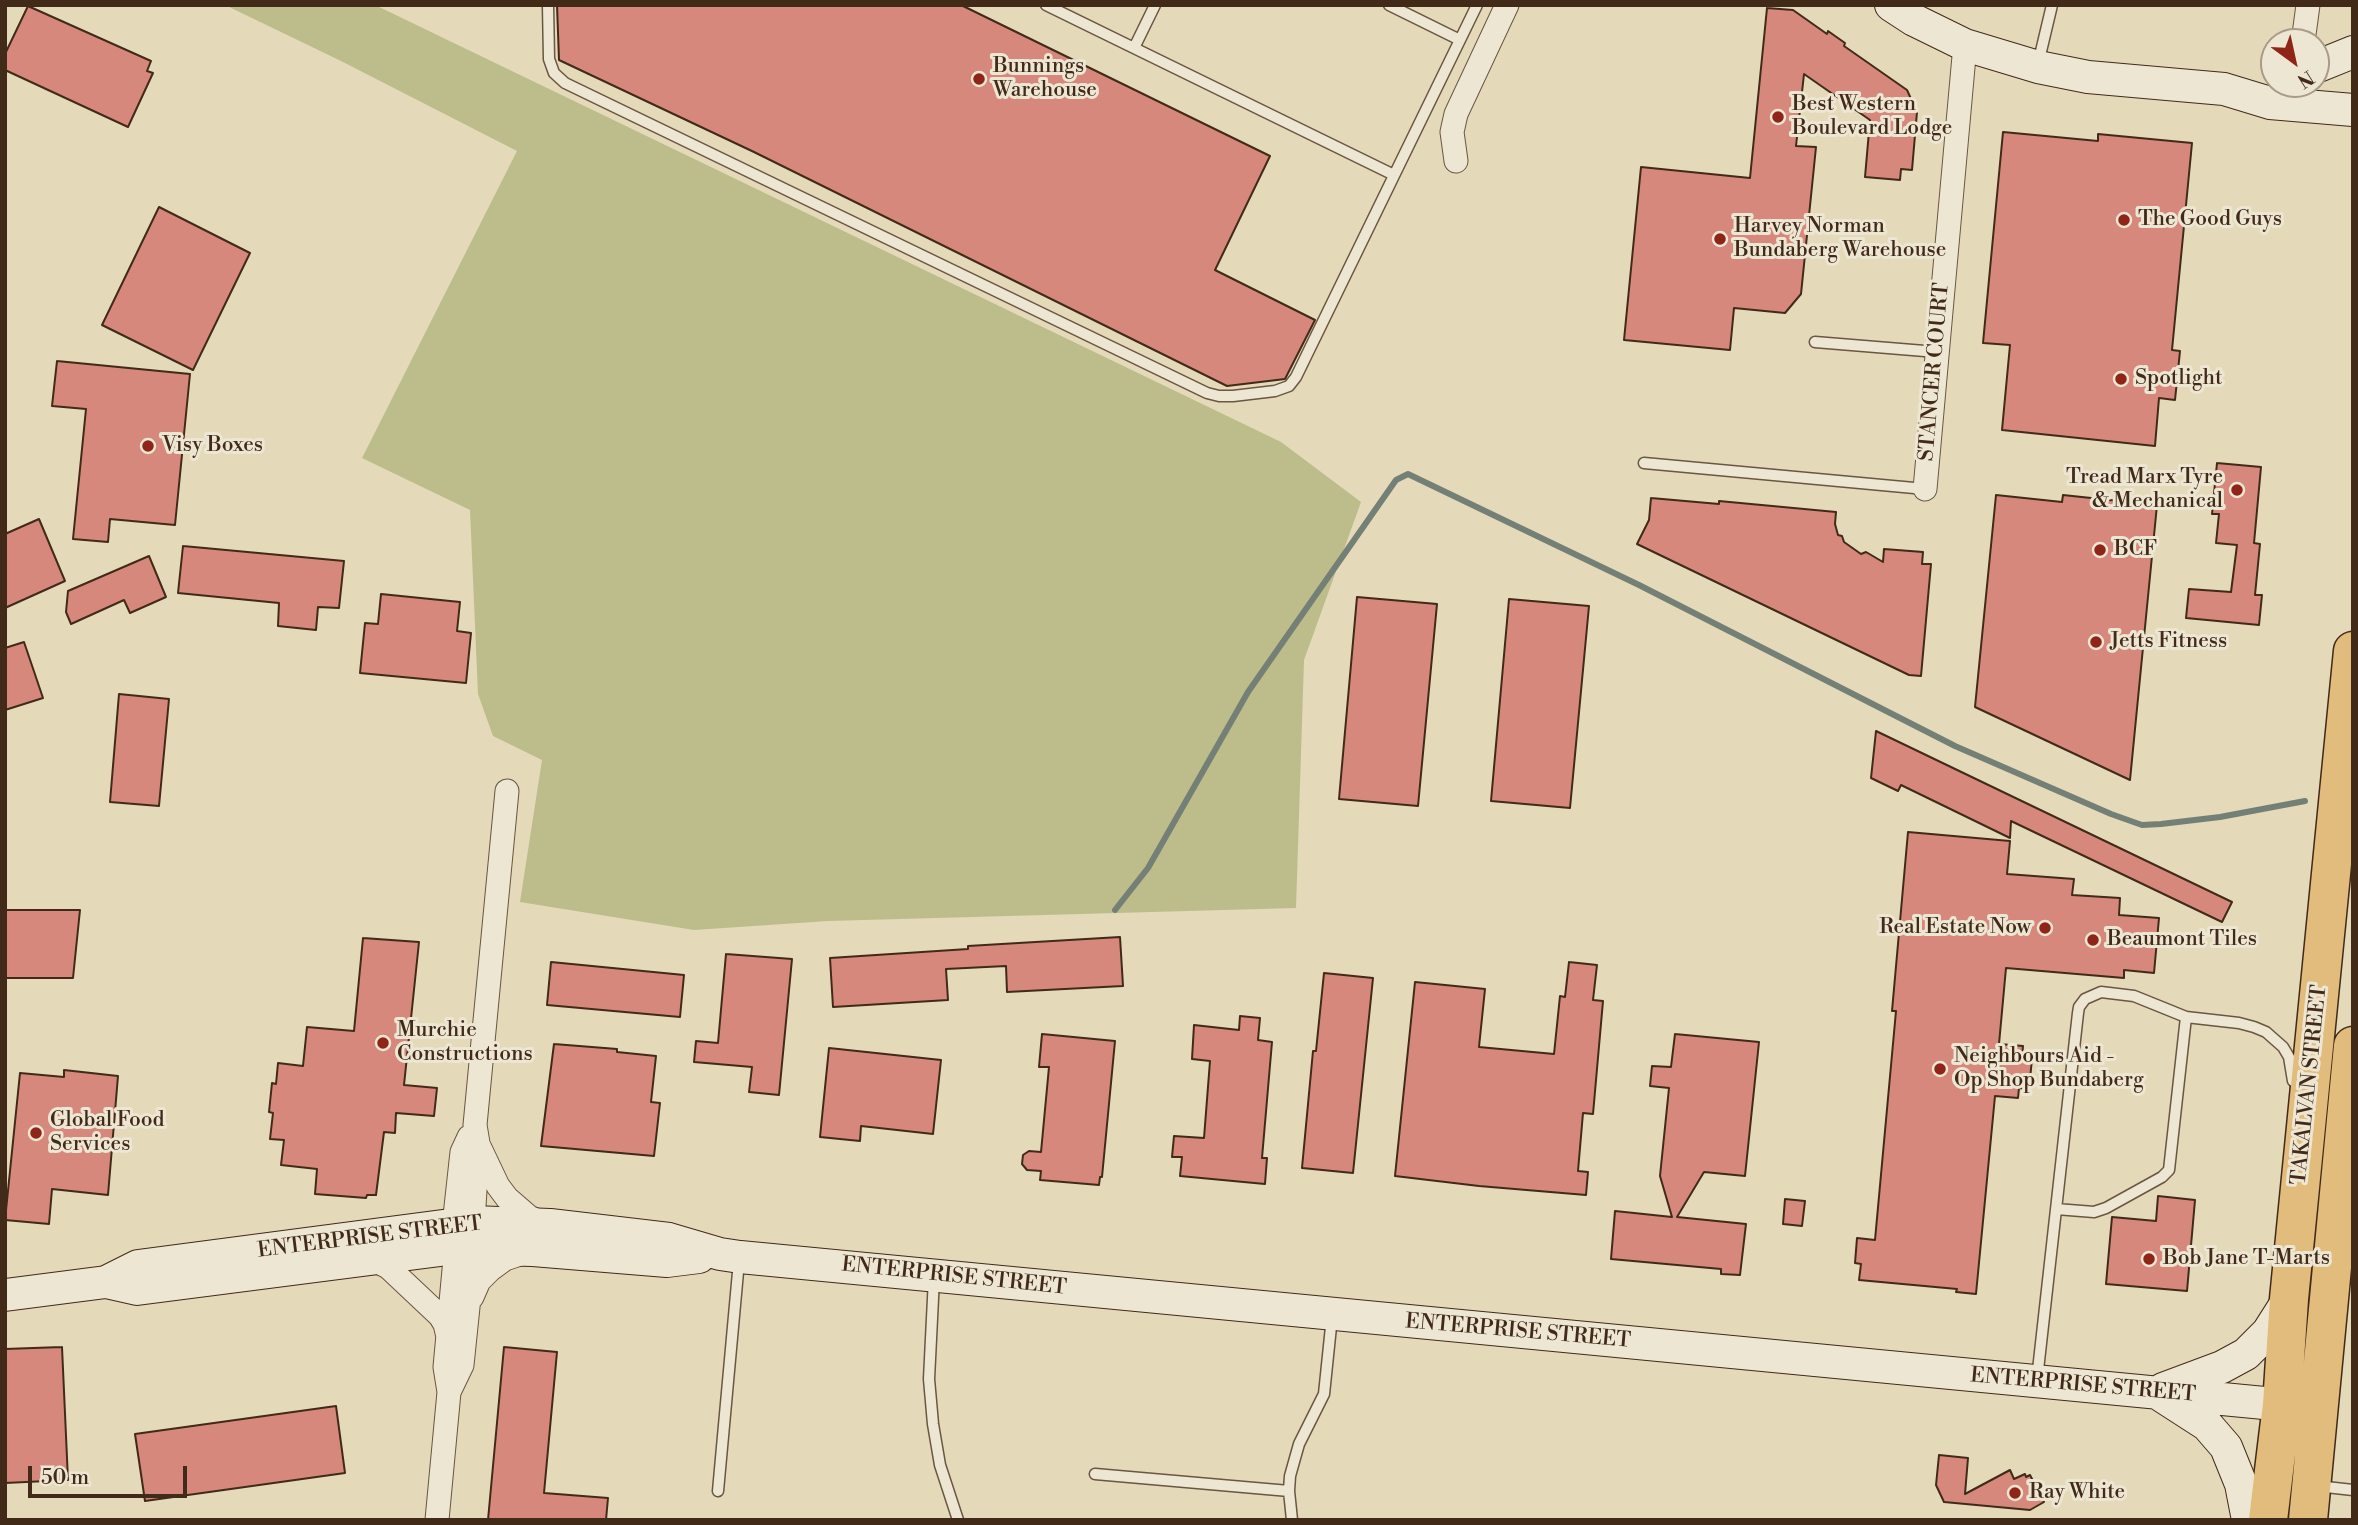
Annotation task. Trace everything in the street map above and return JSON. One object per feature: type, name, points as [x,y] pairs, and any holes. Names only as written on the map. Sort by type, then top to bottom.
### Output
[{"type":"highway","name":"TAKALVAN STREET","points":[[2309,1503],[2289,1299],[2345,811],[2353,652]]},
{"type":"highway","name":"TAKALVAN STREET","points":[[2268,1520],[2299,1406],[2353,1046]]},
{"type":"street","points":[[1456,162],[1452,132],[1456,114],[1507,5]]},
{"type":"street","points":[[1891,5],[1914,20],[1965,45],[2038,67],[2088,77],[2224,89],[2270,103],[2350,108]]},
{"type":"street","points":[[2305,28],[2308,5]]},
{"type":"street","name":"STANCER COURT","points":[[1925,489],[1965,45]]},
{"type":"street","points":[[2330,61],[2353,52]]},
{"type":"street","points":[[2224,89],[2260,83]]},
{"type":"street","points":[[2330,98],[2350,108]]},
{"type":"street","points":[[467,1306],[479,1281],[490,1270],[541,1238],[529,1217],[507,1198],[498,1186],[476,1134],[507,791]]},
{"type":"street","points":[[449,1392],[462,1365],[467,1306],[462,1152],[476,1134]]},
{"type":"street","points":[[437,1520],[449,1392],[445,1367],[464,1236]]},
{"type":"street","name":"ENTERPRISE STREET","points":[[5,1295],[106,1282],[138,1266],[464,1236],[669,1239],[730,1255],[2299,1406]]},
{"type":"street","name":"ENTERPRISE STREET","points":[[106,1282],[137,1289],[368,1260],[464,1236]]},
{"type":"street","points":[[368,1260],[388,1267],[431,1308],[445,1324],[448,1337]]},
{"type":"street","points":[[2155,1392],[2222,1367],[2246,1354],[2268,1332],[2289,1299]]},
{"type":"street","points":[[2155,1392],[2207,1425],[2226,1447],[2241,1484],[2248,1520]]},
{"type":"lane","points":[[548,5],[549,59],[554,73],[565,83],[1207,393],[1219,396],[1275,391],[1289,386],[1296,377],[1477,5]]},
{"type":"lane","points":[[1046,5],[1394,175]]},
{"type":"lane","points":[[1134,48],[1154,5]]},
{"type":"lane","points":[[1389,5],[1460,40]]},
{"type":"lane","points":[[2038,67],[2052,5]]},
{"type":"lane","points":[[1815,342],[1937,352]]},
{"type":"lane","points":[[1644,463],[1925,489]]},
{"type":"lane","points":[[2037,1382],[2081,1002],[2095,993],[2134,996],[2186,1017],[2255,1027],[2266,1032],[2283,1047],[2292,1066],[2293,1090]]},
{"type":"lane","points":[[2056,1209],[2094,1212],[2106,1208],[2162,1177],[2169,1170],[2186,1017]]},
{"type":"lane","points":[[2292,1141],[2298,1210]]},
{"type":"lane","points":[[718,1491],[730,1255]]},
{"type":"lane","points":[[934,1275],[929,1379],[933,1424],[940,1465],[958,1520]]},
{"type":"lane","points":[[1292,1520],[1289,1492],[1293,1460],[1324,1394],[1333,1314]]},
{"type":"lane","points":[[1095,1474],[1289,1492]]},
{"type":"lane","points":[[2309,1503],[2353,1490]]},
{"type":"green space","points":[[225,5],[375,5],[1281,442],[1361,502],[1304,660],[1296,908],[828,921],[694,930],[520,902],[542,760],[493,736],[478,694],[470,510],[362,458],[517,151]]},
{"type":"building","points":[[557,5],[961,5],[1270,156],[1215,270],[1315,320],[1285,379],[1227,386],[754,152],[559,60]]},
{"type":"building","points":[[28,6],[151,61],[147,71],[153,73],[128,127],[5,70],[5,54]]},
{"type":"building","name":"Harvey Norman Bundaberg Warehouse","points":[[1767,8],[1793,10],[1827,34],[1828,31],[1845,43],[1844,46],[1907,90],[1917,112],[1912,170],[1901,169],[1900,180],[1865,177],[1870,120],[1804,74],[1796,146],[1816,147],[1801,294],[1785,313],[1734,308],[1730,350],[1624,340],[1641,167],[1750,178]]},
{"type":"building","points":[[2003,132],[2098,141],[2098,134],[2192,143],[2172,350],[2180,351],[2175,400],[2159,398],[2155,446],[2002,430],[2010,345],[1983,343]]},
{"type":"building","points":[[159,207],[250,253],[193,370],[102,325]]},
{"type":"building","points":[[57,361],[190,374],[175,525],[110,519],[108,542],[73,539],[86,409],[52,406]]},
{"type":"building","points":[[2217,463],[2261,467],[2254,543],[2260,544],[2255,595],[2262,595],[2259,625],[2186,618],[2189,589],[2231,592],[2237,545],[2216,543],[2219,514],[2212,514]]},
{"type":"building","points":[[1996,495],[2062,502],[2063,495],[2157,505],[2130,780],[1975,707]]},
{"type":"building","points":[[1651,498],[1719,504],[1719,501],[1836,512],[1838,535],[1861,554],[1866,552],[1883,562],[1884,549],[1923,552],[1922,564],[1931,564],[1921,676],[1909,675],[1637,544],[1649,520]]},
{"type":"building","points":[[39,519],[65,581],[5,608],[5,534]]},
{"type":"building","points":[[183,546],[344,561],[339,608],[318,607],[316,630],[278,626],[279,603],[178,593]]},
{"type":"building","points":[[149,556],[166,597],[130,613],[124,600],[71,624],[66,612],[68,591]]},
{"type":"building","points":[[381,594],[460,602],[457,631],[471,633],[466,683],[360,673],[365,623],[378,624]]},
{"type":"building","points":[[1357,597],[1437,604],[1418,806],[1339,799]]},
{"type":"building","points":[[1509,599],[1589,606],[1570,808],[1491,801]]},
{"type":"building","points":[[24,642],[43,698],[5,710],[5,648]]},
{"type":"building","points":[[119,694],[169,699],[159,806],[110,802]]},
{"type":"building","points":[[1876,731],[2232,902],[2222,922],[2011,821],[2010,838],[1901,785],[1898,791],[1871,778]]},
{"type":"building","points":[[1908,832],[2010,841],[2007,874],[2074,879],[2072,895],[2120,898],[2119,915],[2159,918],[2154,973],[2124,970],[2124,978],[2006,968],[1999,1044],[2023,1046],[2022,1058],[2032,1059],[2029,1089],[2019,1088],[2018,1098],[1995,1096],[1976,1294],[1956,1292],[1957,1289],[1859,1280],[1861,1264],[1855,1263],[1857,1238],[1875,1240],[1896,1011],[1892,1011]]},
{"type":"building","points":[[5,910],[80,910],[73,978],[5,978]]},
{"type":"building","points":[[1120,937],[1123,986],[1007,992],[1006,966],[946,969],[948,1000],[833,1007],[830,958]]},
{"type":"building","points":[[363,938],[419,942],[404,1085],[437,1088],[434,1116],[396,1113],[395,1133],[384,1132],[376,1195],[367,1195],[366,1198],[315,1194],[317,1169],[281,1165],[284,1140],[270,1139],[272,1083],[276,1084],[278,1063],[303,1066],[307,1027],[354,1031]]},
{"type":"building","points":[[726,954],[792,959],[779,1095],[749,1092],[752,1067],[694,1062],[696,1041],[718,1043]]},
{"type":"building","points":[[551,962],[684,975],[680,1017],[547,1005]]},
{"type":"building","points":[[1569,962],[1597,965],[1593,1000],[1603,1001],[1593,1114],[1583,1113],[1578,1171],[1588,1172],[1586,1195],[1395,1176],[1415,982],[1485,989],[1479,1047],[1554,1054],[1560,996],[1565,997]]},
{"type":"building","points":[[1324,973],[1373,978],[1353,1173],[1302,1168],[1313,1051],[1316,1051]]},
{"type":"building","points":[[1240,1016],[1260,1018],[1258,1040],[1272,1042],[1262,1158],[1267,1158],[1265,1184],[1180,1176],[1182,1157],[1172,1157],[1174,1136],[1204,1138],[1210,1061],[1192,1059],[1194,1025],[1239,1030]]},
{"type":"building","points":[[1042,1034],[1115,1041],[1099,1185],[1040,1180],[1041,1171],[1027,1170],[1022,1164],[1023,1155],[1029,1151],[1041,1152],[1049,1067],[1039,1067]]},
{"type":"building","points":[[1675,1034],[1759,1042],[1745,1176],[1704,1172],[1677,1217],[1746,1224],[1740,1275],[1721,1274],[1721,1269],[1611,1259],[1615,1211],[1672,1217],[1660,1176],[1669,1088],[1650,1086],[1652,1066],[1671,1067]]},
{"type":"building","points":[[554,1044],[617,1049],[617,1052],[656,1056],[651,1102],[660,1103],[654,1156],[541,1146]]},
{"type":"building","points":[[829,1048],[941,1060],[933,1134],[861,1126],[860,1141],[820,1137]]},
{"type":"building","points":[[64,1070],[118,1076],[108,1195],[52,1189],[49,1224],[5,1220],[20,1073],[64,1077]]},
{"type":"building","name":"Bob Jane T-Marts","points":[[2158,1196],[2195,1200],[2187,1291],[2106,1284],[2112,1217],[2156,1221]]},
{"type":"building","points":[[1785,1199],[1805,1201],[1802,1226],[1783,1224]]},
{"type":"building","points":[[62,1347],[68,1480],[5,1483],[5,1349]]},
{"type":"building","points":[[504,1347],[557,1352],[544,1493],[608,1498],[606,1520],[488,1520]]},
{"type":"building","points":[[336,1406],[345,1473],[145,1501],[135,1434]]},
{"type":"building","points":[[1939,1455],[1968,1458],[1965,1494],[2010,1470],[2014,1479],[2025,1474],[2026,1477],[2030,1475],[2044,1502],[2030,1510],[1944,1502],[1936,1485]]},
{"type":"waterway","points":[[1115,910],[1148,868],[1248,692],[1396,480],[1408,474],[1639,585],[1955,746],[2111,814],[2142,825],[2161,824],[2220,817],[2305,801]]},
{"type":"place","name":"Bunnings Warehouse","points":[[979,79]]},
{"type":"place","name":"Best Western Boulevard Lodge","points":[[1778,117]]},
{"type":"place","name":"The Good Guys","points":[[2124,220]]},
{"type":"place","name":"Harvey Norman Bundaberg Warehouse","points":[[1720,239]]},
{"type":"place","name":"Spotlight","points":[[2121,379]]},
{"type":"place","name":"Visy Boxes","points":[[148,446]]},
{"type":"place","name":"Tread Marx Tyre & Mechanical","points":[[2237,490]]},
{"type":"place","name":"BCF","points":[[2100,550]]},
{"type":"place","name":"Jetts Fitness","points":[[2096,642]]},
{"type":"place","name":"Real Estate Now","points":[[2045,928]]},
{"type":"place","name":"Beaumont Tiles","points":[[2093,940]]},
{"type":"place","name":"Murchie Constructions","points":[[383,1043]]},
{"type":"place","name":"Neighbours Aid - Op Shop Bundaberg","points":[[1940,1069]]},
{"type":"place","name":"Global Food Services","points":[[36,1133]]},
{"type":"place","name":"Bob Jane T-Marts","points":[[2149,1259]]},
{"type":"place","name":"Ray White","points":[[2015,1493]]}]
